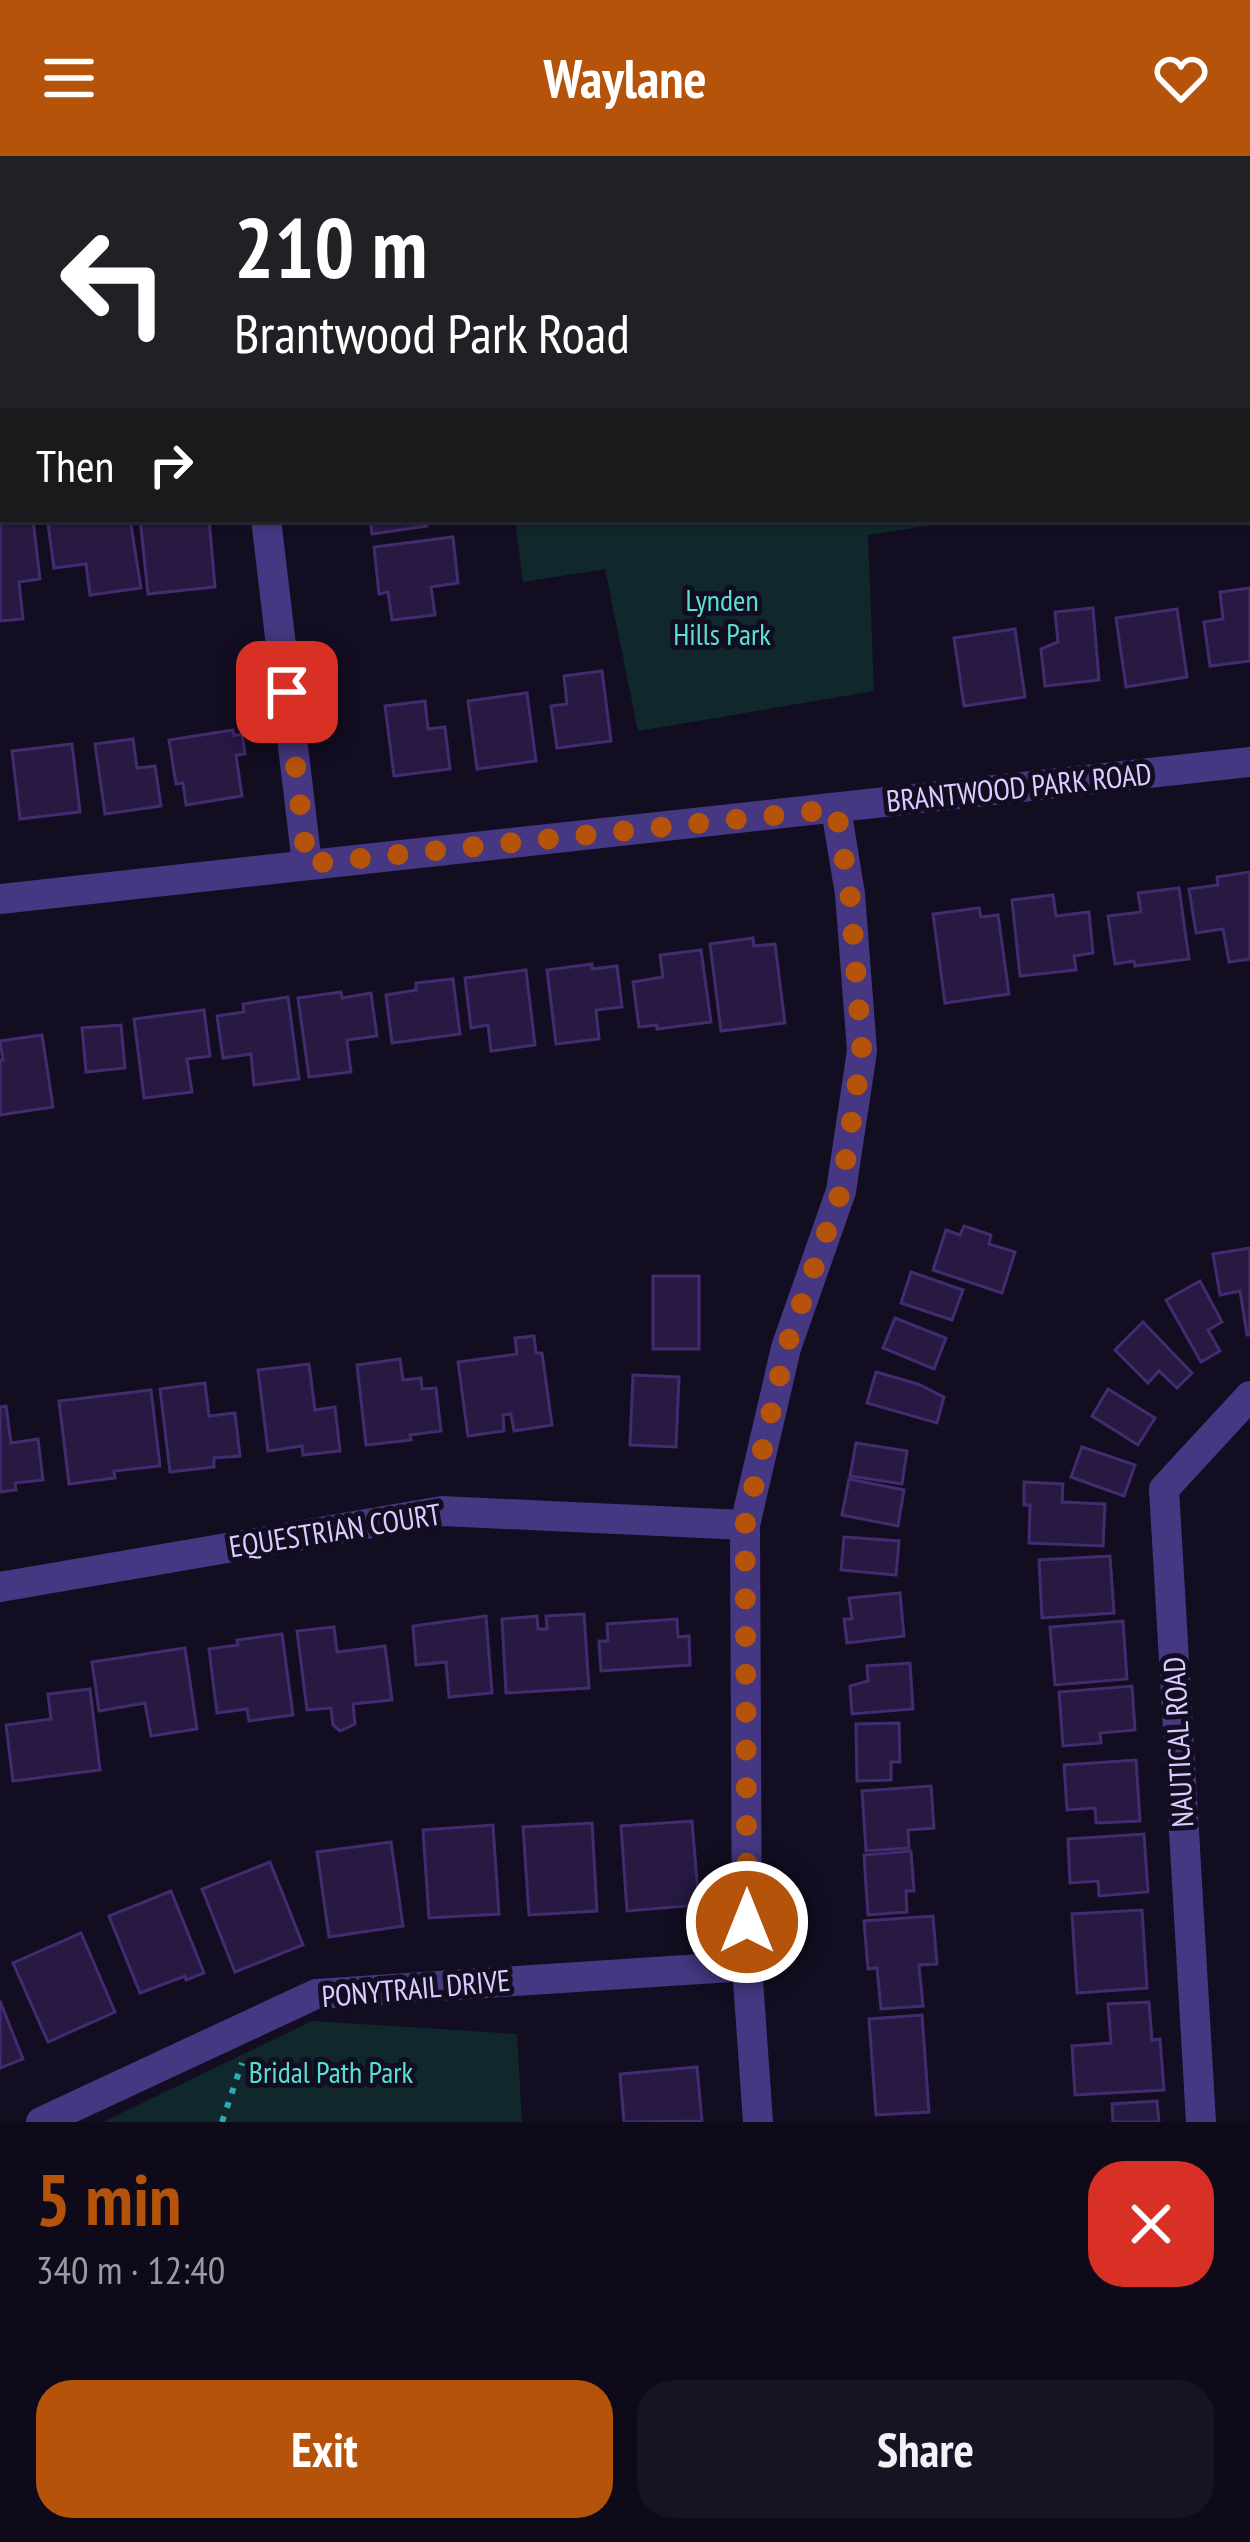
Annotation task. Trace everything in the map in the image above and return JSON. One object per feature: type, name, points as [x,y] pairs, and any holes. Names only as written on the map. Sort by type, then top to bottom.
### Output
[{"type":"street","points":[[266,522],[307,864]]},
{"type":"street","name":"BRANTWOOD PARK ROAD","points":[[0,899],[1250,762]]},
{"type":"street","points":[[758,2122],[747,1966],[745,1525],[786,1348],[841,1191],[862,1052],[850,894],[836,809]]},
{"type":"street","name":"NAUTICAL ROAD","points":[[1201,2122],[1164,1489],[1250,1396]]},
{"type":"street","name":"EQUESTRIAN COURT","points":[[0,1587],[442,1511],[745,1525]]},
{"type":"street","name":"PONYTRAIL DRIVE","points":[[41,2122],[316,1994],[747,1966]]},
{"type":"path","points":[[222,2122],[256,2022]]},
{"type":"green space","name":"Lynden Hills Park","points":[[515,522],[952,522],[868,535],[874,691],[638,731],[605,569],[523,582]]},
{"type":"green space","name":"Bridal Path Park","points":[[312,2021],[517,2034],[522,2122],[103,2122]]},
{"type":"building","points":[[33,522],[40,579],[19,582],[23,619],[0,621],[0,524]]},
{"type":"building","points":[[130,522],[141,588],[90,595],[86,564],[54,568],[48,524]]},
{"type":"building","points":[[140,522],[209,522],[215,587],[148,594]]},
{"type":"building","points":[[370,522],[426,522],[427,526],[372,534]]},
{"type":"building","points":[[453,537],[458,583],[431,587],[435,615],[392,620],[388,592],[379,594],[374,547]]},
{"type":"building","points":[[1250,588],[1250,661],[1210,666],[1204,622],[1223,619],[1220,592]]},
{"type":"building","points":[[1093,608],[1099,680],[1045,686],[1041,649],[1058,642],[1055,612]]},
{"type":"building","points":[[1177,609],[1187,677],[1126,687],[1116,618]]},
{"type":"building","points":[[1015,629],[1025,697],[964,706],[954,638]]},
{"type":"building","points":[[602,671],[611,741],[557,748],[551,706],[567,704],[564,676]]},
{"type":"building","points":[[527,693],[536,761],[477,769],[468,701]]},
{"type":"building","points":[[425,701],[428,729],[445,727],[450,769],[394,776],[385,706]]},
{"type":"building","points":[[233,730],[234,736],[242,734],[245,754],[236,755],[242,796],[186,805],[183,783],[176,784],[169,740]]},
{"type":"building","points":[[133,739],[137,768],[155,766],[161,806],[105,814],[95,744]]},
{"type":"building","points":[[72,744],[80,812],[20,819],[12,751]]},
{"type":"building","points":[[1250,872],[1250,959],[1229,962],[1223,929],[1196,933],[1189,889],[1218,885],[1217,877]]},
{"type":"building","points":[[1179,888],[1189,959],[1115,964],[1108,916],[1141,912],[1138,893]]},
{"type":"building","points":[[1053,895],[1056,916],[1089,912],[1093,953],[1074,956],[1076,970],[1020,976],[1012,900]]},
{"type":"building","points":[[979,908],[981,917],[998,915],[1009,994],[945,1003],[933,914]]},
{"type":"building","points":[[753,938],[754,946],[775,944],[785,1023],[721,1031],[710,944]]},
{"type":"building","points":[[701,950],[711,1022],[639,1027],[633,982],[663,977],[660,955]]},
{"type":"building","points":[[592,964],[592,969],[617,966],[622,1007],[596,1010],[599,1039],[556,1044],[547,970]]},
{"type":"building","points":[[526,970],[535,1045],[491,1051],[488,1025],[471,1028],[465,978]]},
{"type":"building","points":[[453,979],[460,1034],[392,1043],[386,995],[416,990],[416,983]]},
{"type":"building","points":[[341,992],[342,998],[371,993],[377,1036],[347,1040],[351,1072],[309,1077],[298,998]]},
{"type":"building","points":[[288,997],[299,1079],[254,1085],[251,1054],[223,1058],[217,1016],[244,1012],[243,1004]]},
{"type":"building","points":[[204,1010],[210,1056],[187,1059],[192,1092],[144,1098],[134,1019]]},
{"type":"building","points":[[121,1025],[125,1068],[86,1072],[82,1028]]},
{"type":"building","points":[[42,1035],[53,1107],[0,1115],[0,1041]]},
{"type":"building","points":[[964,1226],[991,1235],[989,1244],[1015,1252],[1002,1293],[933,1270],[946,1230],[960,1235]]},
{"type":"building","points":[[1250,1248],[1247,1335],[1240,1291],[1220,1295],[1213,1254]]},
{"type":"building","points":[[911,1272],[963,1290],[952,1320],[901,1303]]},
{"type":"building","points":[[653,1276],[699,1276],[699,1349],[653,1349]]},
{"type":"building","points":[[1200,1281],[1222,1322],[1208,1330],[1220,1351],[1201,1362],[1166,1300]]},
{"type":"building","points":[[895,1318],[946,1338],[934,1369],[883,1348]]},
{"type":"building","points":[[1143,1322],[1192,1373],[1177,1388],[1159,1371],[1148,1383],[1115,1350]]},
{"type":"building","points":[[534,1336],[536,1353],[542,1353],[552,1425],[514,1431],[511,1414],[503,1415],[504,1431],[468,1436],[458,1362],[517,1354],[515,1338]]},
{"type":"building","points":[[400,1359],[403,1380],[421,1378],[422,1389],[436,1388],[441,1431],[366,1445],[357,1365]]},
{"type":"building","points":[[309,1364],[315,1410],[335,1407],[340,1451],[303,1455],[302,1446],[268,1451],[258,1370]]},
{"type":"building","points":[[876,1372],[944,1397],[937,1423],[867,1403]]},
{"type":"building","points":[[633,1375],[679,1377],[676,1447],[630,1445]]},
{"type":"building","points":[[205,1383],[209,1416],[235,1413],[240,1456],[214,1458],[214,1467],[170,1472],[160,1389]]},
{"type":"building","points":[[1108,1389],[1155,1418],[1138,1445],[1092,1416]]},
{"type":"building","points":[[151,1390],[160,1466],[114,1471],[115,1478],[69,1484],[59,1401]]},
{"type":"building","points":[[6,1406],[11,1443],[38,1439],[43,1480],[15,1483],[16,1490],[0,1492],[0,1407]]},
{"type":"building","points":[[856,1443],[907,1451],[902,1484],[850,1476]]},
{"type":"building","points":[[1082,1447],[1135,1465],[1124,1496],[1071,1477]]},
{"type":"building","points":[[849,1479],[904,1490],[898,1526],[842,1515]]},
{"type":"building","points":[[1024,1482],[1063,1484],[1062,1502],[1105,1504],[1103,1546],[1029,1543],[1030,1505],[1024,1505]]},
{"type":"building","points":[[844,1537],[899,1541],[896,1575],[841,1570]]},
{"type":"building","points":[[1110,1556],[1114,1613],[1042,1618],[1039,1560]]},
{"type":"building","points":[[900,1593],[904,1636],[847,1643],[844,1619],[852,1619],[849,1598]]},
{"type":"building","points":[[584,1614],[589,1688],[506,1693],[502,1619],[537,1616],[538,1629],[547,1629],[546,1616]]},
{"type":"building","points":[[486,1616],[492,1693],[449,1697],[446,1662],[416,1665],[413,1626]]},
{"type":"building","points":[[677,1619],[678,1637],[689,1636],[690,1665],[601,1671],[599,1641],[608,1641],[607,1624]]},
{"type":"building","points":[[1123,1621],[1127,1679],[1055,1685],[1050,1627]]},
{"type":"building","points":[[334,1627],[337,1652],[385,1646],[392,1700],[353,1704],[355,1724],[340,1731],[333,1725],[331,1708],[307,1710],[297,1631]]},
{"type":"building","points":[[282,1634],[293,1715],[249,1721],[247,1709],[217,1713],[209,1649]]},
{"type":"building","points":[[185,1648],[197,1729],[151,1736],[145,1703],[99,1711],[92,1662]]},
{"type":"building","points":[[910,1663],[913,1709],[852,1714],[850,1686],[868,1681],[867,1666]]},
{"type":"building","points":[[1132,1686],[1135,1730],[1100,1733],[1101,1743],[1063,1746],[1059,1692]]},
{"type":"building","points":[[90,1689],[100,1770],[13,1781],[6,1725],[51,1719],[48,1694]]},
{"type":"building","points":[[899,1723],[900,1762],[891,1762],[891,1780],[857,1781],[856,1724]]},
{"type":"building","points":[[1136,1760],[1140,1821],[1096,1823],[1095,1808],[1067,1810],[1064,1765]]},
{"type":"building","points":[[931,1786],[934,1828],[908,1830],[909,1848],[866,1851],[862,1791]]},
{"type":"building","points":[[692,1821],[699,1905],[627,1911],[621,1826]]},
{"type":"building","points":[[592,1823],[597,1911],[529,1915],[523,1827]]},
{"type":"building","points":[[493,1825],[499,1914],[429,1918],[423,1830]]},
{"type":"building","points":[[1144,1834],[1148,1892],[1099,1896],[1098,1881],[1070,1883],[1068,1839]]},
{"type":"building","points":[[391,1842],[403,1926],[329,1937],[317,1852]]},
{"type":"building","points":[[911,1851],[914,1891],[906,1891],[907,1912],[868,1915],[864,1855]]},
{"type":"building","points":[[270,1862],[303,1945],[235,1972],[202,1889]]},
{"type":"building","points":[[171,1891],[204,1973],[140,1993],[109,1916]]},
{"type":"building","points":[[1142,1910],[1147,1988],[1077,1993],[1072,1914]]},
{"type":"building","points":[[933,1916],[937,1964],[919,1965],[923,2006],[881,2009],[877,1968],[868,1969],[864,1921]]},
{"type":"building","points":[[81,1933],[115,2012],[48,2042],[13,1963]]},
{"type":"building","points":[[0,2001],[23,2059],[0,2068]]},
{"type":"building","points":[[1149,2002],[1152,2040],[1160,2039],[1164,2090],[1075,2095],[1072,2046],[1111,2043],[1108,2004]]},
{"type":"building","points":[[922,2015],[929,2112],[876,2115],[869,2019]]},
{"type":"building","points":[[697,2067],[702,2121],[624,2122],[620,2074]]},
{"type":"building","points":[[1157,2101],[1159,2122],[1113,2122],[1112,2104]]},
{"type":"route","points":[[287,692],[307,864],[836,809],[850,894],[862,1052],[841,1191],[786,1348],[745,1525],[747,1922]]}]
